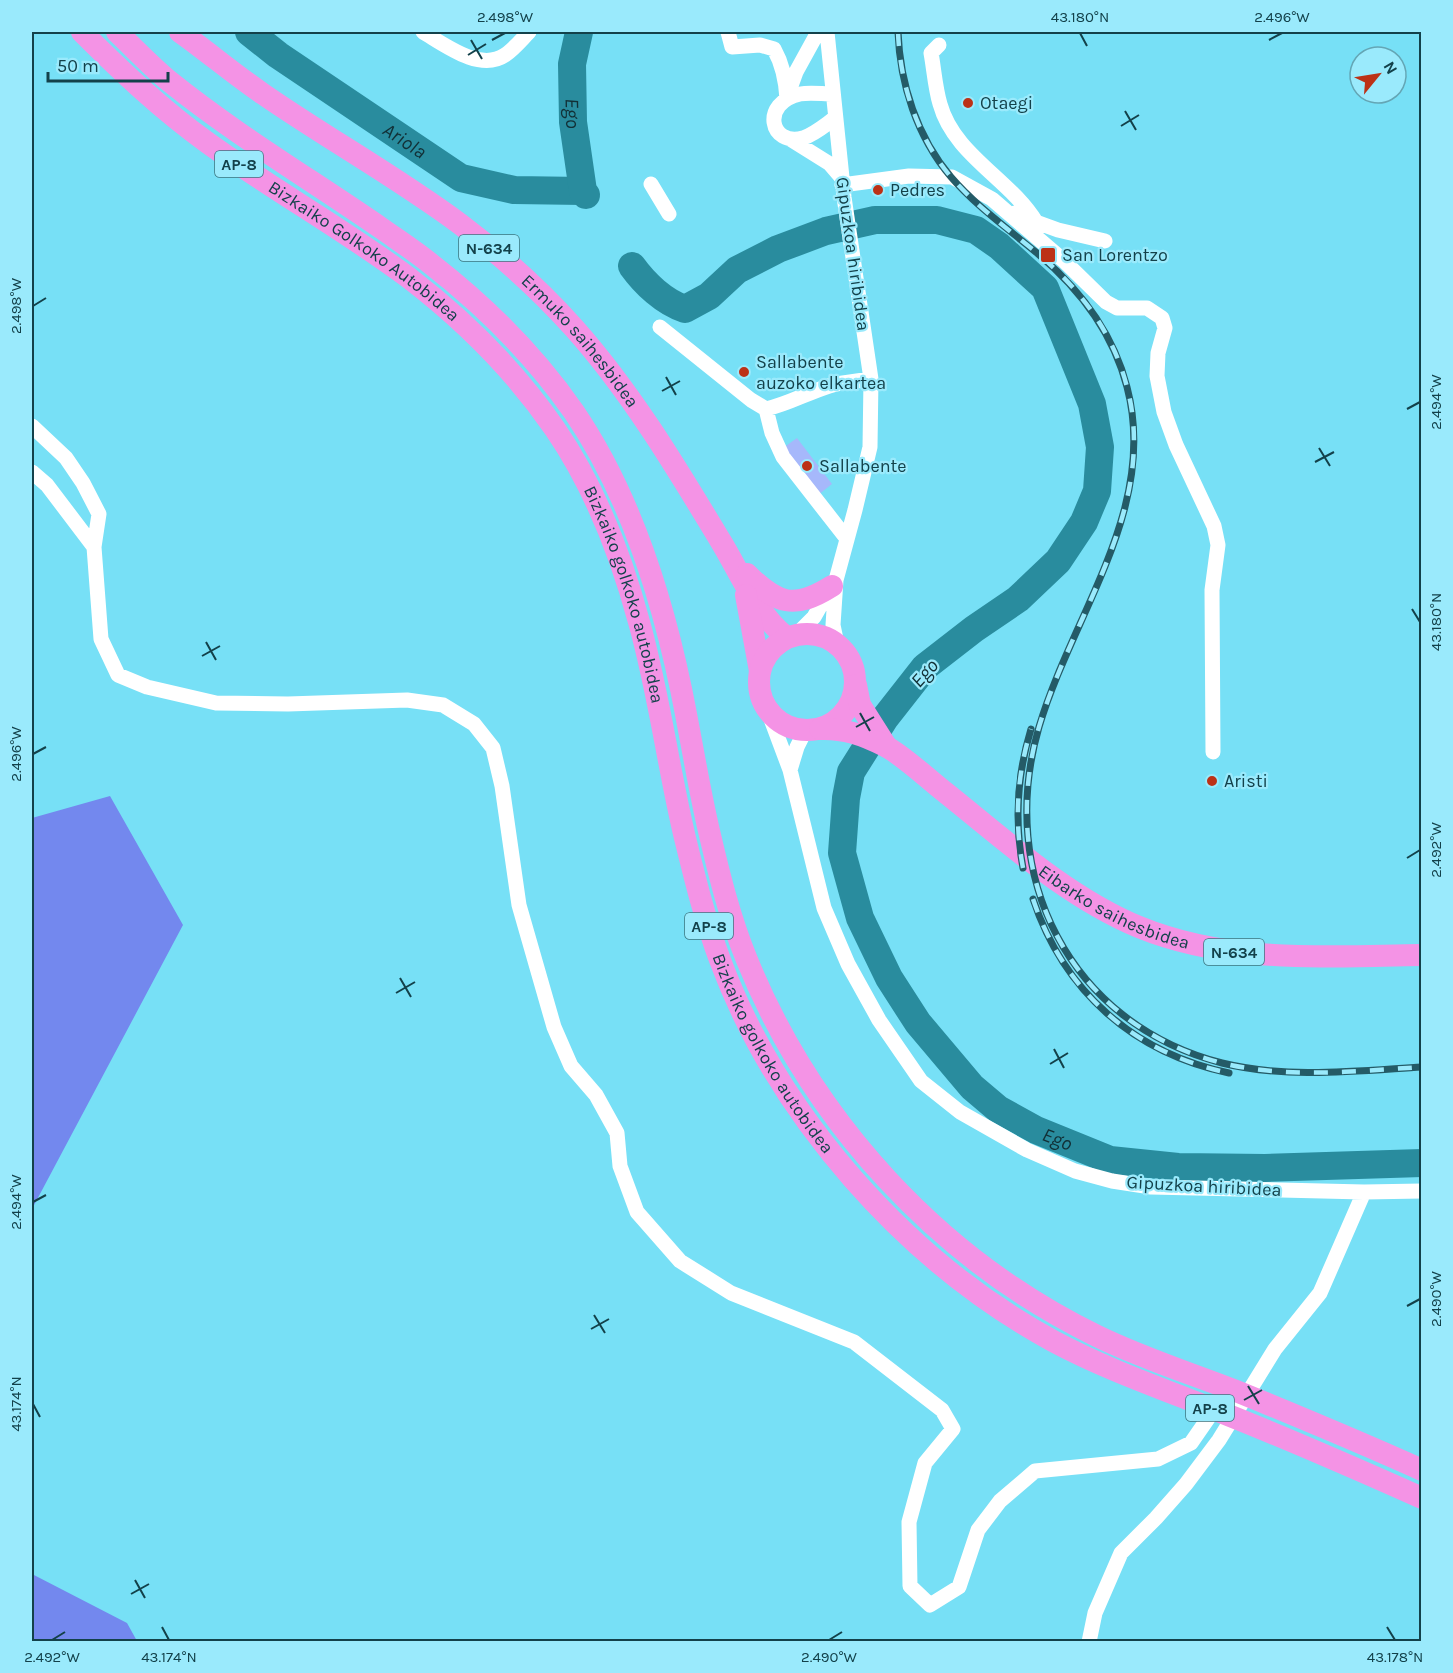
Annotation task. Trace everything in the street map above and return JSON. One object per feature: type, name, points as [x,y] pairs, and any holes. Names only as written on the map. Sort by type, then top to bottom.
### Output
[{"type":"highway","name":"Bizkaiko Golkoko Autobidea","points":[[82,32],[147,96],[207,143],[411,279],[478,338]]},
{"type":"highway","name":"Bizkaiko Golkoko Autobidea","points":[[117,32],[165,78],[217,118],[431,264],[497,322]]},
{"type":"highway","name":"Ermuko saihesbidea","points":[[180,32],[263,94],[460,224],[519,273],[573,327],[619,382],[722,542],[743,582]]},
{"type":"highway","name":"Bizkaiko golkoko autobidea","points":[[497,322],[539,366],[574,412],[621,495],[642,548],[663,615],[680,684],[708,828],[726,898],[746,958],[770,1009],[802,1067],[837,1120],[890,1184],[954,1244],[1016,1290],[1059,1316],[1147,1358],[1298,1416],[1422,1470]]},
{"type":"highway","name":"Bizkaiko golkoko autobidea","points":[[478,338],[522,384],[558,433],[607,528],[640,622],[683,832],[702,906],[721,962],[746,1018],[781,1082],[819,1138],[871,1199],[935,1261],[999,1308],[1050,1339],[1136,1380],[1284,1438],[1422,1498]]},
{"type":"highway","points":[[722,542],[746,573],[774,598],[789,601],[804,600],[818,595],[834,583]]},
{"type":"highway","points":[[743,582],[763,615],[773,626],[791,636]]},
{"type":"highway","points":[[743,582],[760,671],[759,685],[762,699],[768,711],[779,722],[791,728],[813,730],[834,723],[845,713],[853,700],[856,685]]},
{"type":"highway","points":[[760,671],[765,658],[774,647],[791,636],[811,634],[825,637],[837,644],[848,655],[854,670],[865,729]]},
{"type":"highway","name":"Eibarko saihesbidea","points":[[813,730],[865,729],[1026,857],[1101,909],[1139,927],[1176,940],[1251,954],[1301,957],[1422,955]]},
{"type":"street","points":[[423,32],[470,57],[491,61],[504,56],[529,32]]},
{"type":"street","points":[[728,32],[732,47],[760,45],[774,49],[782,62],[787,99]]},
{"type":"street","points":[[787,99],[796,72],[818,32]]},
{"type":"street","name":"Gipuzkoa hiribidea","points":[[827,32],[845,206],[871,379],[870,447],[834,583]]},
{"type":"street","points":[[939,45],[931,53],[940,105],[953,132],[974,156],[1027,206],[1036,222]]},
{"type":"street","points":[[833,94],[801,93],[776,106],[773,117],[782,135],[830,164],[842,182],[909,176],[952,177],[1022,217],[1058,231],[1105,241]]},
{"type":"street","points":[[790,139],[812,134],[836,118]]},
{"type":"street","points":[[651,183],[669,214]]},
{"type":"street","points":[[992,199],[1063,260],[1106,302],[1117,308],[1147,308],[1162,318],[1165,328],[1158,353],[1157,376],[1164,412],[1176,445],[1214,526],[1218,545],[1212,590],[1213,752]]},
{"type":"street","points":[[660,327],[751,400],[766,409],[785,405],[832,385],[871,379]]},
{"type":"street","points":[[766,409],[771,433],[783,457],[847,539]]},
{"type":"street","points":[[32,426],[66,458],[99,513],[94,547],[101,639],[118,675],[147,687],[216,703],[288,704],[407,700],[443,705],[474,724],[493,748],[502,786],[519,905],[554,1027],[571,1066],[596,1095],[617,1133],[620,1166],[637,1212],[680,1261],[731,1293],[854,1342],[942,1410],[953,1429],[925,1463],[909,1522],[910,1586],[930,1605],[959,1587],[978,1530],[1000,1501],[1035,1471],[1158,1459],[1191,1443],[1218,1404],[1229,1399],[1245,1398]]},
{"type":"street","points":[[32,472],[47,485],[94,547]]},
{"type":"street","points":[[791,636],[814,617],[834,583]]},
{"type":"street","points":[[834,583],[833,625],[837,644]]},
{"type":"street","name":"Gipuzkoa hiribidea","points":[[768,711],[790,770],[824,908],[848,964],[879,1020],[921,1081],[960,1112],[1027,1150],[1075,1171],[1112,1181],[1151,1187],[1364,1192],[1422,1191]]},
{"type":"street","points":[[790,770],[797,747],[813,730]]},
{"type":"street","points":[[1089,1641],[1095,1613],[1121,1553],[1186,1484],[1219,1440],[1275,1349],[1320,1293],[1364,1192]]},
{"type":"shaded area","name":"Sallabente","points":[[797,438],[832,484],[818,495],[783,448]]},
{"type":"shaded area","points":[[110,796],[183,925],[32,1209],[32,818]]},
{"type":"shaded area","points":[[32,1574],[127,1623],[137,1641],[32,1641]]},
{"type":"waterway","name":"Ariola","points":[[249,32],[278,55],[461,178],[514,190],[583,191]]},
{"type":"waterway","name":"Ego","points":[[579,32],[572,64],[573,122],[583,191],[586,195]]},
{"type":"waterway","name":"Ego","points":[[632,266],[655,292],[685,309],[709,296],[737,270],[778,249],[826,231],[875,220],[937,220],[976,230],[999,246],[1045,288],[1092,404],[1100,447],[1097,491],[1084,522],[1058,561],[1018,599],[925,667],[885,718],[851,772],[846,798],[842,853],[860,918],[889,978],[918,1023],[972,1087],[998,1109],[1036,1130],[1110,1160],[1178,1167],[1265,1168],[1422,1163]]},
{"type":"railway","points":[[898,32],[902,71],[912,109],[939,161],[971,198],[1053,267],[1081,297],[1104,330],[1121,367],[1127,387],[1134,432],[1131,475],[1122,518],[1039,727],[1028,782],[1028,836],[1038,888],[1057,936],[1086,979],[1123,1015],[1168,1043],[1222,1063],[1271,1071],[1296,1072],[1347,1072],[1422,1067]]},
{"type":"railway","points":[[1023,868],[1018,832],[1018,798],[1031,729]]},
{"type":"railway","points":[[1033,899],[1046,932],[1063,963],[1084,990],[1107,1013],[1133,1034],[1163,1050],[1195,1064],[1229,1073]]},
{"type":"place","name":"Otaegi","points":[[968,103]]},
{"type":"place","name":"Pedres","points":[[878,190]]},
{"type":"place","name":"San Lorentzo","points":[[1048,255]]},
{"type":"place","name":"Sallabente auzoko elkartea","points":[[744,372]]},
{"type":"place","name":"Sallabente","points":[[807,466]]},
{"type":"place","name":"Aristi","points":[[1212,781]]}]
